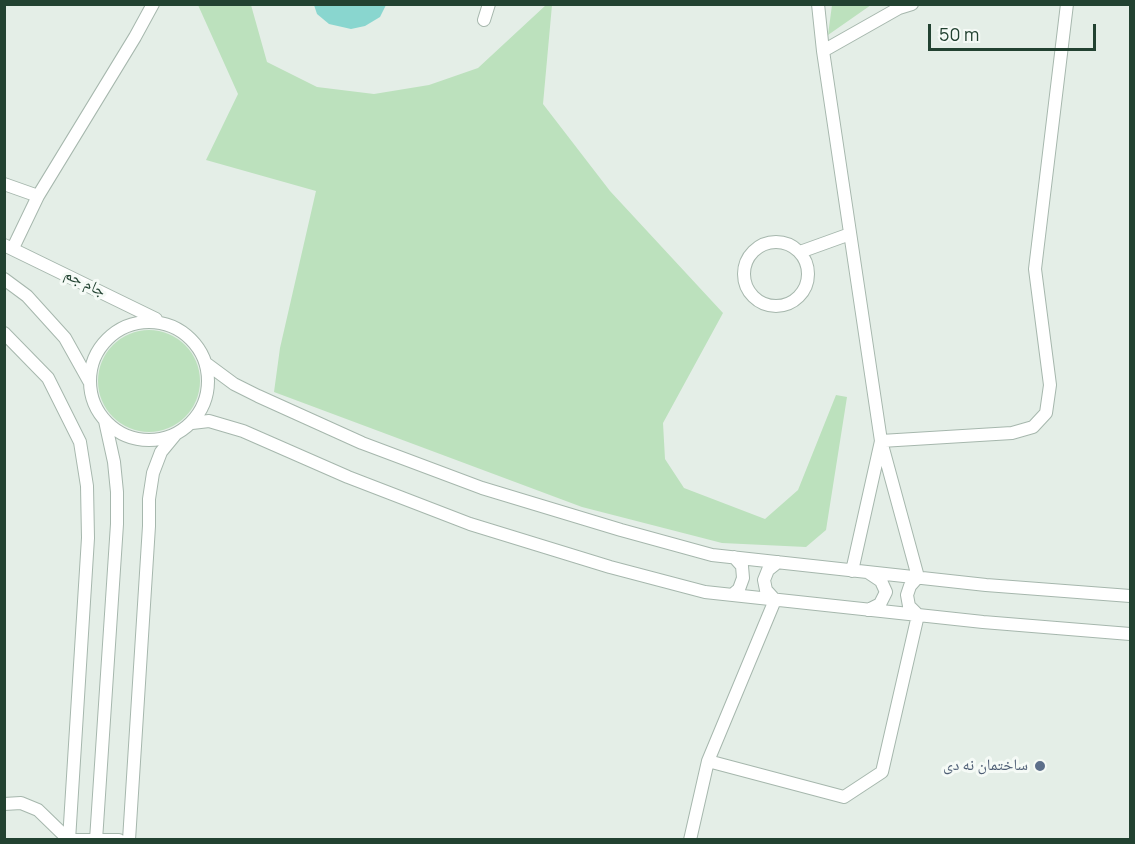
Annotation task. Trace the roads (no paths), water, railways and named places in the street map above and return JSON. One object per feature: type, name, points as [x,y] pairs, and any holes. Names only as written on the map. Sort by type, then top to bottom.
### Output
[{"type":"lane","points":[[9,247],[135,38],[153,4]]},
{"type":"lane","points":[[484,20],[489,4]]},
{"type":"lane","points":[[818,4],[822,51],[881,441],[918,578]]},
{"type":"lane","points":[[822,51],[899,8],[912,4]]},
{"type":"lane","points":[[881,441],[1012,433],[1033,427],[1046,413],[1050,385],[1035,269],[1067,4]]},
{"type":"lane","points":[[4,184],[38,196]]},
{"type":"lane","points":[[800,252],[850,234]]},
{"type":"lane","points":[[781,243],[800,252],[806,261],[808,272],[803,292],[796,300],[776,307],[757,300],[749,292],[745,283],[746,262],[760,246],[781,243]]},
{"type":"lane","name":"جام جم","points":[[9,247],[165,324]]},
{"type":"lane","points":[[4,279],[27,296],[64,338],[89,381],[93,402],[105,421],[121,434],[135,439],[155,440],[175,435]]},
{"type":"lane","points":[[89,381],[95,355],[107,338],[122,327],[142,321],[157,321],[177,327],[198,346],[207,364],[209,375],[207,396],[199,415],[175,435],[161,452],[153,473],[149,499],[129,840]]},
{"type":"lane","points":[[4,333],[48,378],[80,442],[87,486],[88,538],[69,840]]},
{"type":"lane","points":[[207,364],[234,384],[362,443],[482,488],[632,534],[711,555],[918,578],[1131,596]]},
{"type":"lane","points":[[96,839],[117,524],[114,462],[105,421]]},
{"type":"lane","points":[[192,423],[209,422],[226,425],[348,477],[470,524],[705,592],[982,622],[1131,634]]},
{"type":"lane","points":[[852,571],[881,441]]},
{"type":"lane","points":[[732,595],[739,589],[743,578],[742,566],[734,557]]},
{"type":"lane","points":[[775,600],[766,590],[764,580],[768,570],[778,562]]},
{"type":"lane","points":[[868,572],[881,581],[886,592],[880,604],[868,610]]},
{"type":"lane","points":[[918,578],[910,586],[907,595],[909,606],[918,615]]},
{"type":"lane","points":[[690,840],[708,761],[775,600]]},
{"type":"lane","points":[[708,761],[844,797],[882,772],[918,615]]},
{"type":"lane","points":[[4,804],[21,803],[38,810],[69,840]]},
{"type":"lane","points":[[75,840],[119,840]]},
{"type":"water","points":[[314,5],[386,5],[380,17],[365,26],[351,29],[329,24],[317,14]]},
{"type":"place","name":"ساختمان نه دی","points":[[1040,766]]}]
